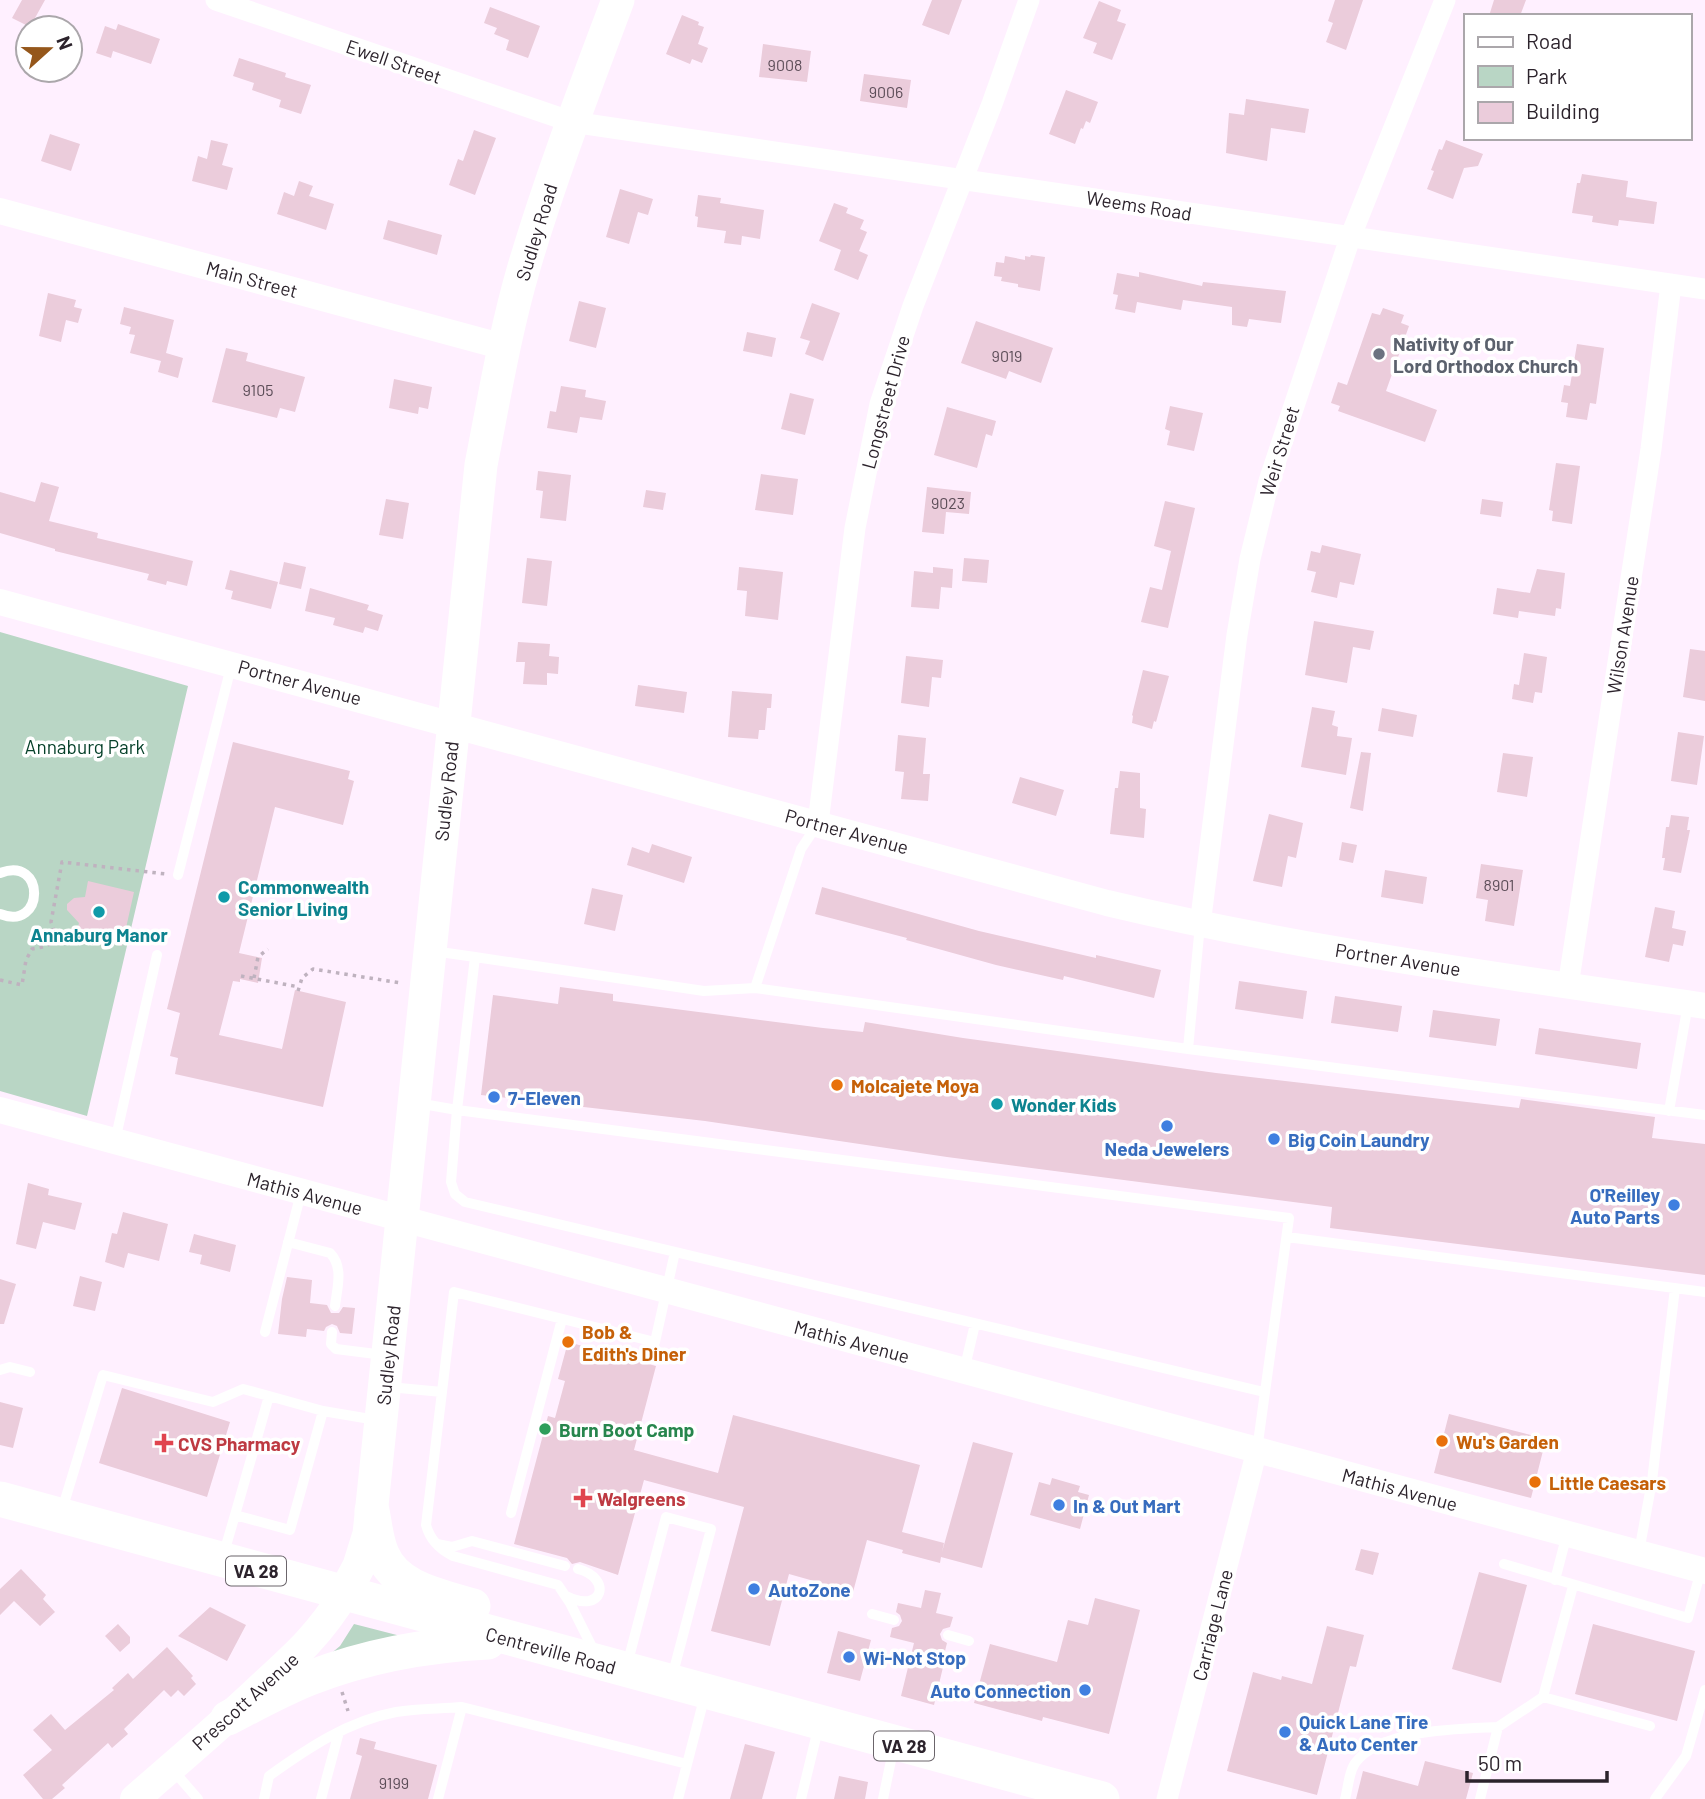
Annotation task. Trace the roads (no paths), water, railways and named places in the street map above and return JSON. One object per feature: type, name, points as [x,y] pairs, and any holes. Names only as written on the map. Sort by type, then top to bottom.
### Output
[{"type":"highway","name":"Centreville Road","points":[[0,1499],[895,1743],[1050,1792],[1102,1799]]},
{"type":"highway","points":[[372,1511],[382,1556],[391,1569],[403,1579],[424,1590],[555,1633],[611,1666]]},
{"type":"highway","points":[[228,1718],[310,1678],[362,1661],[441,1646],[516,1640]]},
{"type":"main road","name":"Sudley Road","points":[[344,1594],[364,1555],[372,1511],[481,465],[503,347],[524,268],[572,122],[618,0]]},
{"type":"main road","name":"Prescott Avenue","points":[[135,1799],[228,1718],[319,1632],[344,1594]]},
{"type":"street","name":"Ewell Street","points":[[216,0],[253,6],[572,122]]},
{"type":"street","name":"Longstreet Drive","points":[[818,823],[855,528],[880,404],[908,318],[1029,0]]},
{"type":"street","name":"Weir Street","points":[[1200,925],[1237,635],[1250,559],[1269,481],[1350,238],[1445,0]]},
{"type":"street","name":"Weems Road","points":[[572,122],[1705,289]]},
{"type":"street","name":"Main Street","points":[[0,211],[503,347]]},
{"type":"street","name":"Wilson Avenue","points":[[1568,986],[1651,449],[1671,284]]},
{"type":"street","name":"Portner Avenue","points":[[0,601],[1107,903],[1293,943],[1696,1005]]},
{"type":"street","name":"Mathis Avenue","points":[[0,1110],[1703,1571]]},
{"type":"street","name":"Carriage Lane","points":[[1167,1799],[1257,1450]]},
{"type":"lane","points":[[178,875],[232,664]]},
{"type":"lane","points":[[755,988],[801,849],[818,823]]},
{"type":"lane","points":[[0,873],[13,870],[25,874],[33,883],[35,896],[30,908],[19,916],[6,917],[0,914]]},
{"type":"lane","points":[[1188,1049],[1200,925]]},
{"type":"lane","points":[[430,951],[704,991],[755,988],[1188,1049],[1705,1115]]},
{"type":"lane","points":[[115,1141],[157,956]]},
{"type":"lane","points":[[475,957],[451,1182],[456,1194],[465,1202],[1264,1392]]},
{"type":"lane","points":[[1669,1111],[1696,1005]]},
{"type":"lane","points":[[414,1103],[1289,1218],[1257,1450]]},
{"type":"lane","points":[[265,1332],[301,1192]]},
{"type":"lane","points":[[1287,1237],[1705,1292]]},
{"type":"lane","points":[[288,1242],[330,1252],[334,1256],[339,1274],[335,1306]]},
{"type":"lane","points":[[671,1683],[711,1530],[666,1517],[611,1666],[595,1653],[558,1585],[459,1558],[442,1550],[435,1543],[426,1525],[454,1292],[655,1342],[675,1252]]},
{"type":"lane","points":[[1639,1553],[1652,1481],[1675,1288]]},
{"type":"lane","points":[[512,1513],[562,1319]]},
{"type":"lane","points":[[964,1371],[975,1324]]},
{"type":"lane","points":[[332,1332],[331,1344],[335,1349],[442,1392]]},
{"type":"lane","points":[[0,1370],[10,1367],[30,1372]]},
{"type":"lane","points":[[60,1516],[103,1375],[213,1402],[243,1389],[323,1411],[381,1420]]},
{"type":"lane","points":[[221,1561],[269,1396]]},
{"type":"lane","points":[[236,1515],[290,1530],[323,1411]]},
{"type":"lane","points":[[1555,1580],[1567,1534]]},
{"type":"lane","points":[[435,1543],[452,1547],[472,1541],[565,1566]]},
{"type":"lane","points":[[1504,1564],[1688,1618],[1703,1571]]},
{"type":"lane","points":[[566,1596],[586,1603],[592,1602],[598,1594],[599,1582],[596,1578],[589,1572],[578,1570]]},
{"type":"lane","points":[[1345,1799],[1355,1763],[1378,1745],[1429,1731],[1498,1727],[1543,1697],[1573,1586]]},
{"type":"lane","points":[[872,1614],[894,1620]]},
{"type":"lane","points":[[948,1635],[969,1641]]},
{"type":"lane","points":[[1655,1799],[1686,1756],[1705,1690]]},
{"type":"lane","points":[[678,1799],[705,1692]]},
{"type":"lane","points":[[1543,1697],[1650,1726]]},
{"type":"lane","points":[[264,1799],[269,1776],[313,1745],[369,1719],[434,1707],[462,1707],[687,1765]]},
{"type":"lane","points":[[438,1799],[462,1707]]},
{"type":"lane","points":[[801,1799],[820,1723]]},
{"type":"lane","points":[[1480,1799],[1498,1727]]},
{"type":"lane","points":[[321,1799],[339,1732]]},
{"type":"lane","points":[[883,1799],[895,1743]]},
{"type":"lane","points":[[171,1768],[198,1799]]},
{"type":"place","name":"Nativity of Our Lord Orthodox Church","points":[[1379,354]]},
{"type":"place","name":"Commonwealth Senior Living","points":[[224,897]]},
{"type":"place","name":"Annaburg Manor","points":[[99,912]]},
{"type":"place","name":"Molcajete Moya","points":[[837,1085]]},
{"type":"place","name":"7-Eleven","points":[[494,1097]]},
{"type":"place","name":"Wonder Kids","points":[[997,1104]]},
{"type":"place","name":"Neda Jewelers","points":[[1167,1126]]},
{"type":"place","name":"Big Coin Laundry","points":[[1274,1139]]},
{"type":"place","name":"O'Reilley Auto Parts","points":[[1674,1205]]},
{"type":"place","name":"Bob & Edith's Diner","points":[[568,1342]]},
{"type":"place","name":"Burn Boot Camp","points":[[545,1429]]},
{"type":"place","name":"Wu's Garden","points":[[1442,1441]]},
{"type":"place","name":"CVS Pharmacy","points":[[164,1443]]},
{"type":"place","name":"Little Caesars","points":[[1535,1482]]},
{"type":"place","name":"Walgreens","points":[[583,1498]]},
{"type":"place","name":"In & Out Mart","points":[[1059,1505]]},
{"type":"place","name":"AutoZone","points":[[754,1589]]},
{"type":"place","name":"Wi-Not Stop","points":[[849,1657]]},
{"type":"place","name":"Auto Connection","points":[[1085,1690]]},
{"type":"place","name":"Quick Lane Tire & Auto Center","points":[[1285,1732]]},
{"type":"park label","name":"Annaburg Park","points":[[85,746]]}]
